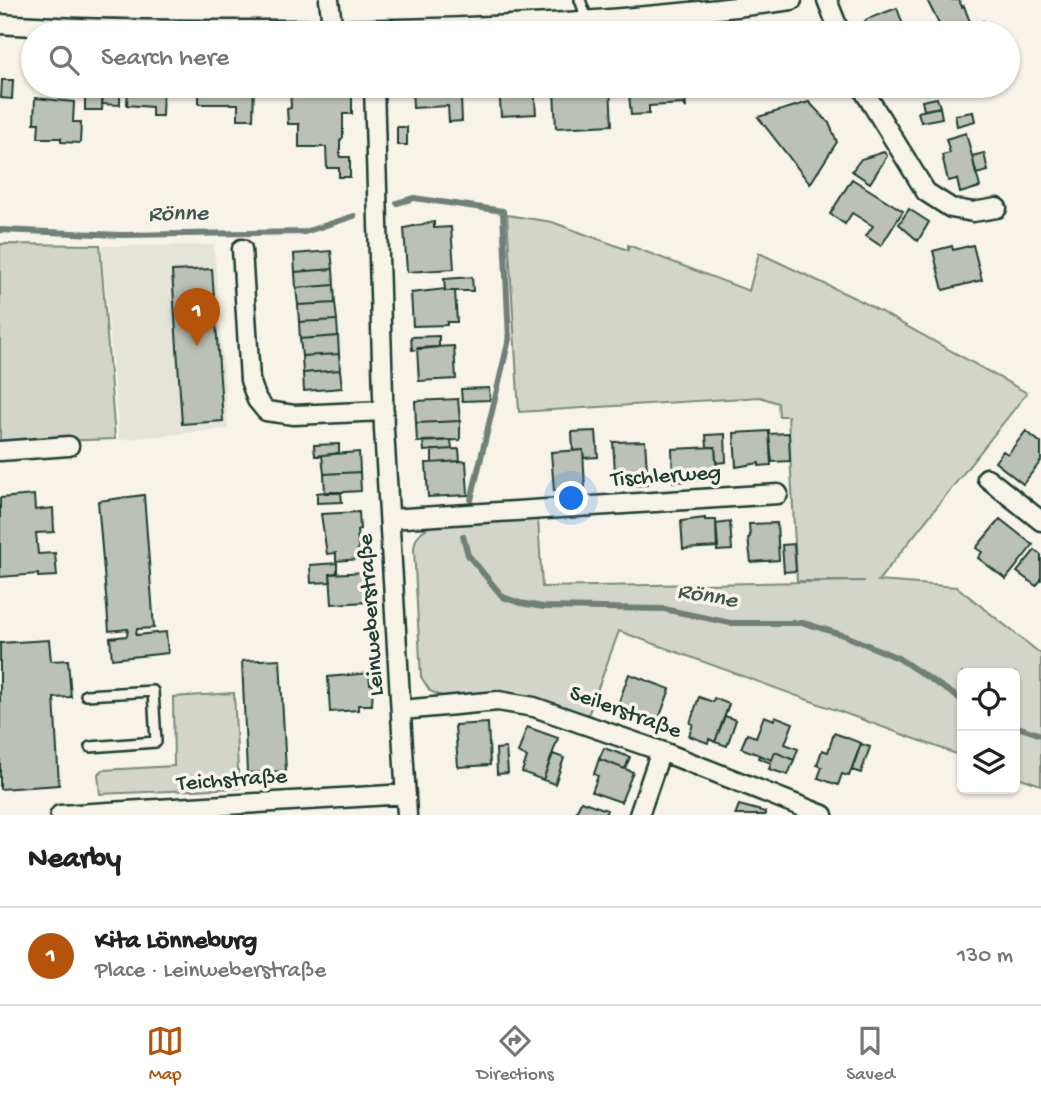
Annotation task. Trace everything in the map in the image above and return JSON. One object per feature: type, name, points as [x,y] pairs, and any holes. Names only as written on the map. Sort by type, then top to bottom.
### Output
[{"type":"street","points":[[329,0],[332,21]]},
{"type":"street","points":[[588,21],[709,5],[792,0]]},
{"type":"street","points":[[827,0],[835,21]]},
{"type":"street","points":[[0,24],[21,25]]},
{"type":"street","name":"Leinweberstraße","points":[[374,98],[384,411],[407,815]]},
{"type":"street","points":[[868,98],[926,192],[951,208],[973,212],[998,208]]},
{"type":"street","points":[[242,249],[250,380],[261,406],[266,411],[294,415],[384,411]]},
{"type":"street","points":[[0,451],[69,446]]},
{"type":"street","points":[[987,478],[1041,521]]},
{"type":"street","name":"Tischlerweg","points":[[390,519],[778,494]]},
{"type":"street","name":"Seilerstraße","points":[[402,710],[498,701],[534,707],[661,751],[823,815]]},
{"type":"street","points":[[639,815],[661,751]]},
{"type":"street","name":"Teichstraße","points":[[60,815],[406,794]]},
{"type":"lane","points":[[580,0],[588,21]]},
{"type":"lane","points":[[86,695],[153,691],[156,742],[90,747]]},
{"type":"shaded area","points":[[507,215],[552,222],[628,250],[628,245],[749,291],[759,253],[863,302],[1027,393],[878,581],[957,587],[1041,654],[1041,785],[1020,778],[1020,668],[957,668],[957,754],[619,631],[587,718],[516,693],[446,698],[430,691],[421,677],[414,549],[420,533],[435,524],[538,518],[542,587],[865,581],[797,581],[788,416],[779,416],[778,403],[760,397],[519,412]]},
{"type":"shaded area","points":[[0,244],[100,245],[115,439],[0,443]]},
{"type":"shaded area","points":[[214,245],[228,429],[119,440],[102,246]]},
{"type":"shaded area","points":[[234,693],[239,788],[100,794],[98,774],[103,770],[174,766],[173,697]]},
{"type":"building","points":[[927,0],[959,0],[970,21],[938,21]]},
{"type":"building","points":[[897,8],[902,21],[865,21]]},
{"type":"building","points":[[2,80],[13,80],[12,99],[1,98]]},
{"type":"building","points":[[35,98],[74,102],[73,122],[81,122],[80,143],[61,142],[61,138],[38,138],[39,123],[34,123]]},
{"type":"building","points":[[85,98],[103,98],[102,110],[85,110]]},
{"type":"building","points":[[102,98],[120,98],[120,105],[102,104]]},
{"type":"building","points":[[127,98],[163,98],[162,116],[152,116],[152,107],[127,105]]},
{"type":"building","points":[[199,98],[254,98],[253,119],[238,119],[238,104],[199,104]]},
{"type":"building","points":[[291,98],[352,98],[352,114],[343,114],[343,137],[340,141],[340,157],[350,157],[350,177],[339,177],[339,168],[327,168],[326,147],[299,147],[299,124],[288,124],[287,109],[291,108]]},
{"type":"building","points":[[413,98],[461,98],[462,121],[449,122],[448,106],[413,108]]},
{"type":"building","points":[[500,98],[535,98],[536,114],[501,116]]},
{"type":"building","points":[[554,98],[611,98],[612,125],[556,128]]},
{"type":"building","points":[[629,98],[685,98],[686,108],[684,104],[649,106],[649,114],[631,115]]},
{"type":"building","points":[[937,98],[940,107],[924,110],[922,101]]},
{"type":"building","points":[[809,102],[829,123],[837,142],[810,184],[758,117]]},
{"type":"building","points":[[940,107],[942,118],[921,122],[918,112]]},
{"type":"building","points":[[973,112],[975,121],[957,126],[955,115]]},
{"type":"building","points":[[397,127],[407,127],[407,145],[397,145]]},
{"type":"building","points":[[966,133],[980,187],[960,193],[957,179],[948,181],[942,155],[950,153],[946,139]]},
{"type":"building","points":[[884,152],[887,156],[870,183],[852,171],[861,159]]},
{"type":"building","points":[[984,153],[988,171],[976,174],[972,156]]},
{"type":"building","points":[[852,179],[903,211],[881,246],[866,236],[873,226],[852,213],[845,224],[830,214]]},
{"type":"building","points":[[909,209],[929,222],[918,241],[899,224]]},
{"type":"building","points":[[434,222],[434,228],[451,227],[454,269],[407,272],[404,228]]},
{"type":"building","points":[[973,245],[982,280],[943,290],[933,251],[952,246],[953,250]]},
{"type":"building","points":[[331,251],[333,269],[295,272],[294,254]]},
{"type":"building","points":[[212,269],[223,421],[182,424],[172,271]]},
{"type":"building","points":[[333,269],[334,285],[296,288],[295,272]]},
{"type":"building","points":[[472,277],[473,291],[445,291],[444,279]]},
{"type":"building","points":[[334,285],[335,303],[298,305],[296,288]]},
{"type":"building","points":[[445,289],[455,291],[457,322],[413,326],[411,293]]},
{"type":"building","points":[[335,303],[337,320],[299,322],[298,305]]},
{"type":"building","points":[[337,320],[338,336],[300,339],[299,322]]},
{"type":"building","points":[[338,336],[339,354],[302,356],[300,339]]},
{"type":"building","points":[[439,336],[439,347],[412,350],[411,337]]},
{"type":"building","points":[[454,346],[456,379],[419,381],[417,348]]},
{"type":"building","points":[[339,354],[340,370],[303,373],[302,356]]},
{"type":"building","points":[[340,370],[342,388],[304,391],[303,373]]},
{"type":"building","points":[[489,388],[490,400],[462,401],[461,389]]},
{"type":"building","points":[[458,399],[460,421],[416,423],[415,401]]},
{"type":"building","points":[[460,421],[460,440],[417,442],[416,423]]},
{"type":"building","points":[[596,431],[598,457],[584,458],[583,450],[573,451],[572,432]]},
{"type":"building","points":[[769,431],[771,465],[759,466],[759,463],[736,467],[734,433]]},
{"type":"building","points":[[1026,431],[1041,443],[1041,461],[1023,484],[995,462],[1003,451],[1008,454]]},
{"type":"building","points":[[789,433],[790,461],[772,462],[769,434]]},
{"type":"building","points":[[725,434],[726,462],[716,463],[715,447],[707,447],[706,435]]},
{"type":"building","points":[[451,440],[452,449],[424,451],[423,441]]},
{"type":"building","points":[[645,441],[648,485],[616,486],[613,442]]},
{"type":"building","points":[[339,444],[339,453],[315,456],[314,445]]},
{"type":"building","points":[[715,447],[718,479],[673,482],[672,449]]},
{"type":"building","points":[[459,449],[460,461],[432,463],[432,450]]},
{"type":"building","points":[[583,450],[585,489],[554,491],[551,452]]},
{"type":"building","points":[[359,452],[360,472],[324,474],[322,455]]},
{"type":"building","points":[[466,461],[468,495],[428,497],[426,463]]},
{"type":"building","points":[[360,472],[361,491],[325,493],[324,474]]},
{"type":"building","points":[[317,493],[341,493],[342,502],[317,503]]},
{"type":"building","points":[[34,495],[35,510],[53,508],[54,532],[36,533],[38,554],[55,553],[57,576],[38,577],[38,574],[0,577],[0,498]]},
{"type":"building","points":[[144,495],[154,628],[137,629],[136,635],[166,632],[168,653],[112,659],[110,638],[127,636],[128,629],[109,631],[98,501]]},
{"type":"building","points":[[359,512],[359,559],[336,561],[336,553],[327,554],[321,514]]},
{"type":"building","points":[[705,518],[716,520],[718,547],[683,549],[681,521]]},
{"type":"building","points":[[1000,519],[1033,545],[1006,579],[978,558],[982,552],[976,548]]},
{"type":"building","points":[[730,522],[732,550],[717,551],[716,524]]},
{"type":"building","points":[[777,523],[779,560],[751,562],[749,524]]},
{"type":"building","points":[[794,544],[796,571],[784,572],[782,545]]},
{"type":"building","points":[[1035,550],[1041,555],[1041,580],[1036,586],[1017,572]]},
{"type":"building","points":[[337,563],[337,573],[330,574],[331,582],[311,583],[310,565]]},
{"type":"building","points":[[366,572],[368,602],[332,604],[330,574]]},
{"type":"building","points":[[49,640],[51,661],[68,660],[71,697],[54,698],[59,785],[0,789],[0,643]]},
{"type":"building","points":[[280,659],[286,771],[247,773],[242,661]]},
{"type":"building","points":[[369,673],[370,684],[373,684],[372,705],[358,705],[358,710],[330,712],[328,677]]},
{"type":"building","points":[[629,674],[670,689],[657,724],[616,710]]},
{"type":"building","points":[[699,697],[713,702],[714,698],[729,704],[715,742],[709,739],[708,743],[689,736],[693,724],[690,723]]},
{"type":"building","points":[[725,716],[736,720],[727,746],[715,742]]},
{"type":"building","points":[[764,716],[774,720],[775,716],[793,723],[785,744],[798,749],[794,760],[775,752],[772,760],[741,748],[747,734],[756,737]]},
{"type":"building","points":[[488,723],[490,765],[458,767],[455,725]]},
{"type":"building","points":[[527,727],[558,738],[543,780],[522,772],[527,757],[518,753]]},
{"type":"building","points":[[834,733],[861,743],[849,776],[842,774],[838,785],[818,778],[822,767],[817,765],[822,750],[828,752]]},
{"type":"building","points":[[861,744],[870,747],[861,773],[852,770]]},
{"type":"building","points":[[506,748],[508,773],[497,774],[496,749]]},
{"type":"building","points":[[604,748],[630,757],[625,769],[599,759]]},
{"type":"building","points":[[775,752],[794,760],[788,775],[769,769],[771,763],[758,758],[759,755],[772,760]]},
{"type":"building","points":[[553,754],[564,758],[555,784],[543,780]]},
{"type":"building","points":[[599,759],[633,772],[621,802],[592,792],[598,776],[594,774]]},
{"type":"building","points":[[581,801],[607,810],[605,815],[575,815]]},
{"type":"building","points":[[739,805],[765,812],[765,815],[735,815]]},
{"type":"waterway","name":"Rönne","points":[[397,203],[414,198],[503,211],[509,339],[471,500]]},
{"type":"waterway","name":"Rönne","points":[[0,230],[121,235],[305,232],[354,216]]},
{"type":"waterway","name":"Rönne","points":[[463,536],[468,555],[503,597],[520,603],[543,607],[664,609],[730,623],[804,623],[846,636],[898,658],[957,697]]},
{"type":"waterway","name":"Rönne","points":[[1020,728],[1041,735]]},
{"type":"place","name":"Kita Lönneburg","points":[[197,346]]}]
